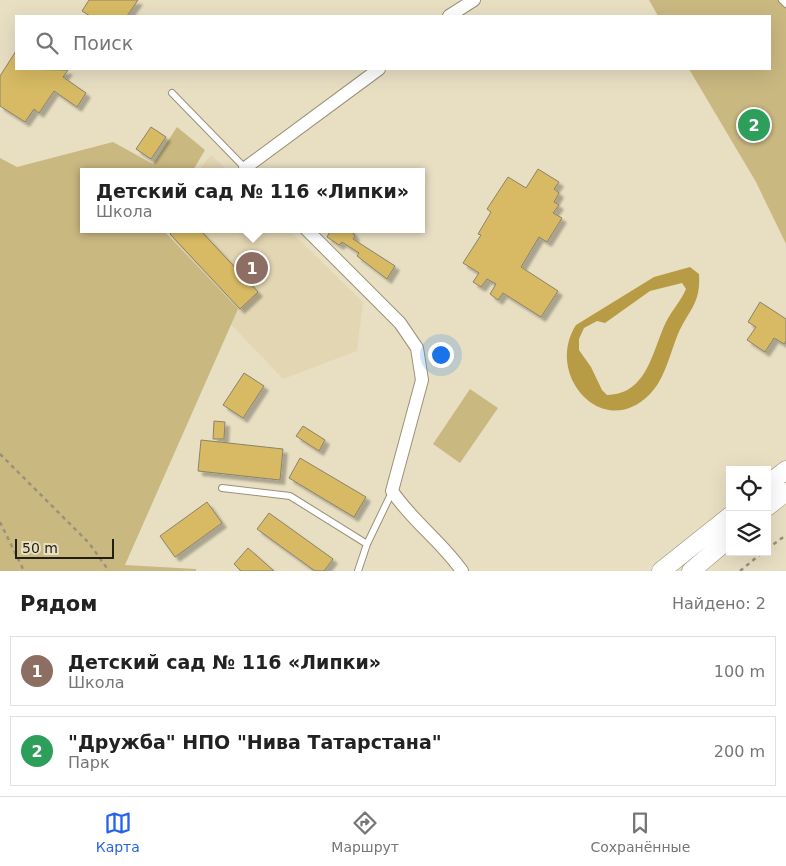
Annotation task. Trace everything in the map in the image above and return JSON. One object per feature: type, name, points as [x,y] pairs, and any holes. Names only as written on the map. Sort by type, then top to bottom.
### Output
[{"type":"main road","points":[[771,482],[786,470]]},
{"type":"main road","points":[[771,504],[786,492]]},
{"type":"main road","points":[[662,571],[726,519]]},
{"type":"main road","points":[[691,571],[726,541]]},
{"type":"street","points":[[451,15],[474,0]]},
{"type":"street","points":[[250,168],[378,70]]},
{"type":"street","points":[[310,233],[400,323],[417,348],[422,380],[392,491],[404,509],[454,559],[462,571]]},
{"type":"lane","points":[[782,0],[786,4]]},
{"type":"lane","points":[[172,94],[245,168]]},
{"type":"lane","points":[[222,488],[290,496],[367,544]]},
{"type":"lane","points":[[358,571],[367,544],[392,491]]},
{"type":"path","points":[[0,454],[90,543],[109,571]]},
{"type":"path","points":[[0,522],[24,571]]},
{"type":"path","points":[[771,546],[786,535]]},
{"type":"path","points":[[740,571],[758,556]]},
{"type":"shaded area","points":[[649,0],[786,0],[786,244],[756,182],[690,70],[771,70],[771,15],[657,15]]},
{"type":"shaded area","points":[[177,127],[205,150],[194,168],[80,168],[80,233],[166,233],[238,309],[125,565],[196,569],[196,571],[0,571],[0,158],[17,167],[113,142],[153,164]]},
{"type":"shaded area","points":[[211,155],[225,168],[200,168]]},
{"type":"shaded area","points":[[144,233],[292,233],[363,302],[357,351],[283,379]]},
{"type":"shaded area","points":[[690,267],[699,274],[696,300],[682,325],[663,374],[655,389],[631,407],[614,410],[597,406],[583,396],[573,381],[567,364],[568,344],[576,325],[654,277]],"holes":[[[682,283],[686,289],[666,322],[647,369],[640,379],[632,387],[621,393],[607,395],[602,390],[591,367],[579,350],[579,339],[584,328],[597,321],[605,323],[650,291]]]},
{"type":"shaded area","points":[[470,389],[498,408],[460,463],[433,444]]},
{"type":"building","points":[[89,0],[138,0],[128,15],[88,15],[82,11]]},
{"type":"building","points":[[15,53],[15,70],[68,70],[63,77],[86,93],[77,107],[54,91],[39,113],[34,109],[25,122],[0,106],[0,76]]},
{"type":"building","points":[[151,127],[166,137],[151,159],[136,149]]},
{"type":"building","points":[[538,169],[559,182],[554,189],[559,193],[554,202],[559,205],[553,213],[562,218],[547,242],[539,237],[521,267],[558,291],[541,317],[503,293],[498,300],[490,294],[496,284],[487,279],[481,287],[473,282],[479,273],[463,263],[481,235],[478,234],[491,212],[487,209],[508,177],[526,188]]},
{"type":"building","points":[[203,233],[258,292],[240,309],[170,234]]},
{"type":"building","points":[[329,233],[353,233],[355,236],[353,239],[395,266],[387,279],[357,256],[359,253],[342,242],[339,245],[327,237]]},
{"type":"building","points":[[760,302],[786,319],[786,341],[784,344],[774,338],[765,352],[747,340],[756,327],[748,322]]},
{"type":"building","points":[[244,373],[264,386],[243,418],[223,405]]},
{"type":"building","points":[[214,421],[225,422],[224,439],[213,439]]},
{"type":"building","points":[[303,426],[325,440],[319,451],[296,436]]},
{"type":"building","points":[[201,440],[283,449],[280,480],[198,471]]},
{"type":"building","points":[[300,458],[366,497],[354,517],[289,478]]},
{"type":"building","points":[[207,502],[222,523],[175,557],[160,536]]},
{"type":"building","points":[[269,513],[333,559],[324,571],[315,571],[257,529]]},
{"type":"building","points":[[248,548],[274,571],[241,571],[234,564]]},
{"type":"place","name":"\"Дружба\" НПО \"Нива Татарстана\"","points":[[754,125]]},
{"type":"place","name":"Детский сад № 116 «Липки»","points":[[252,268]]}]
